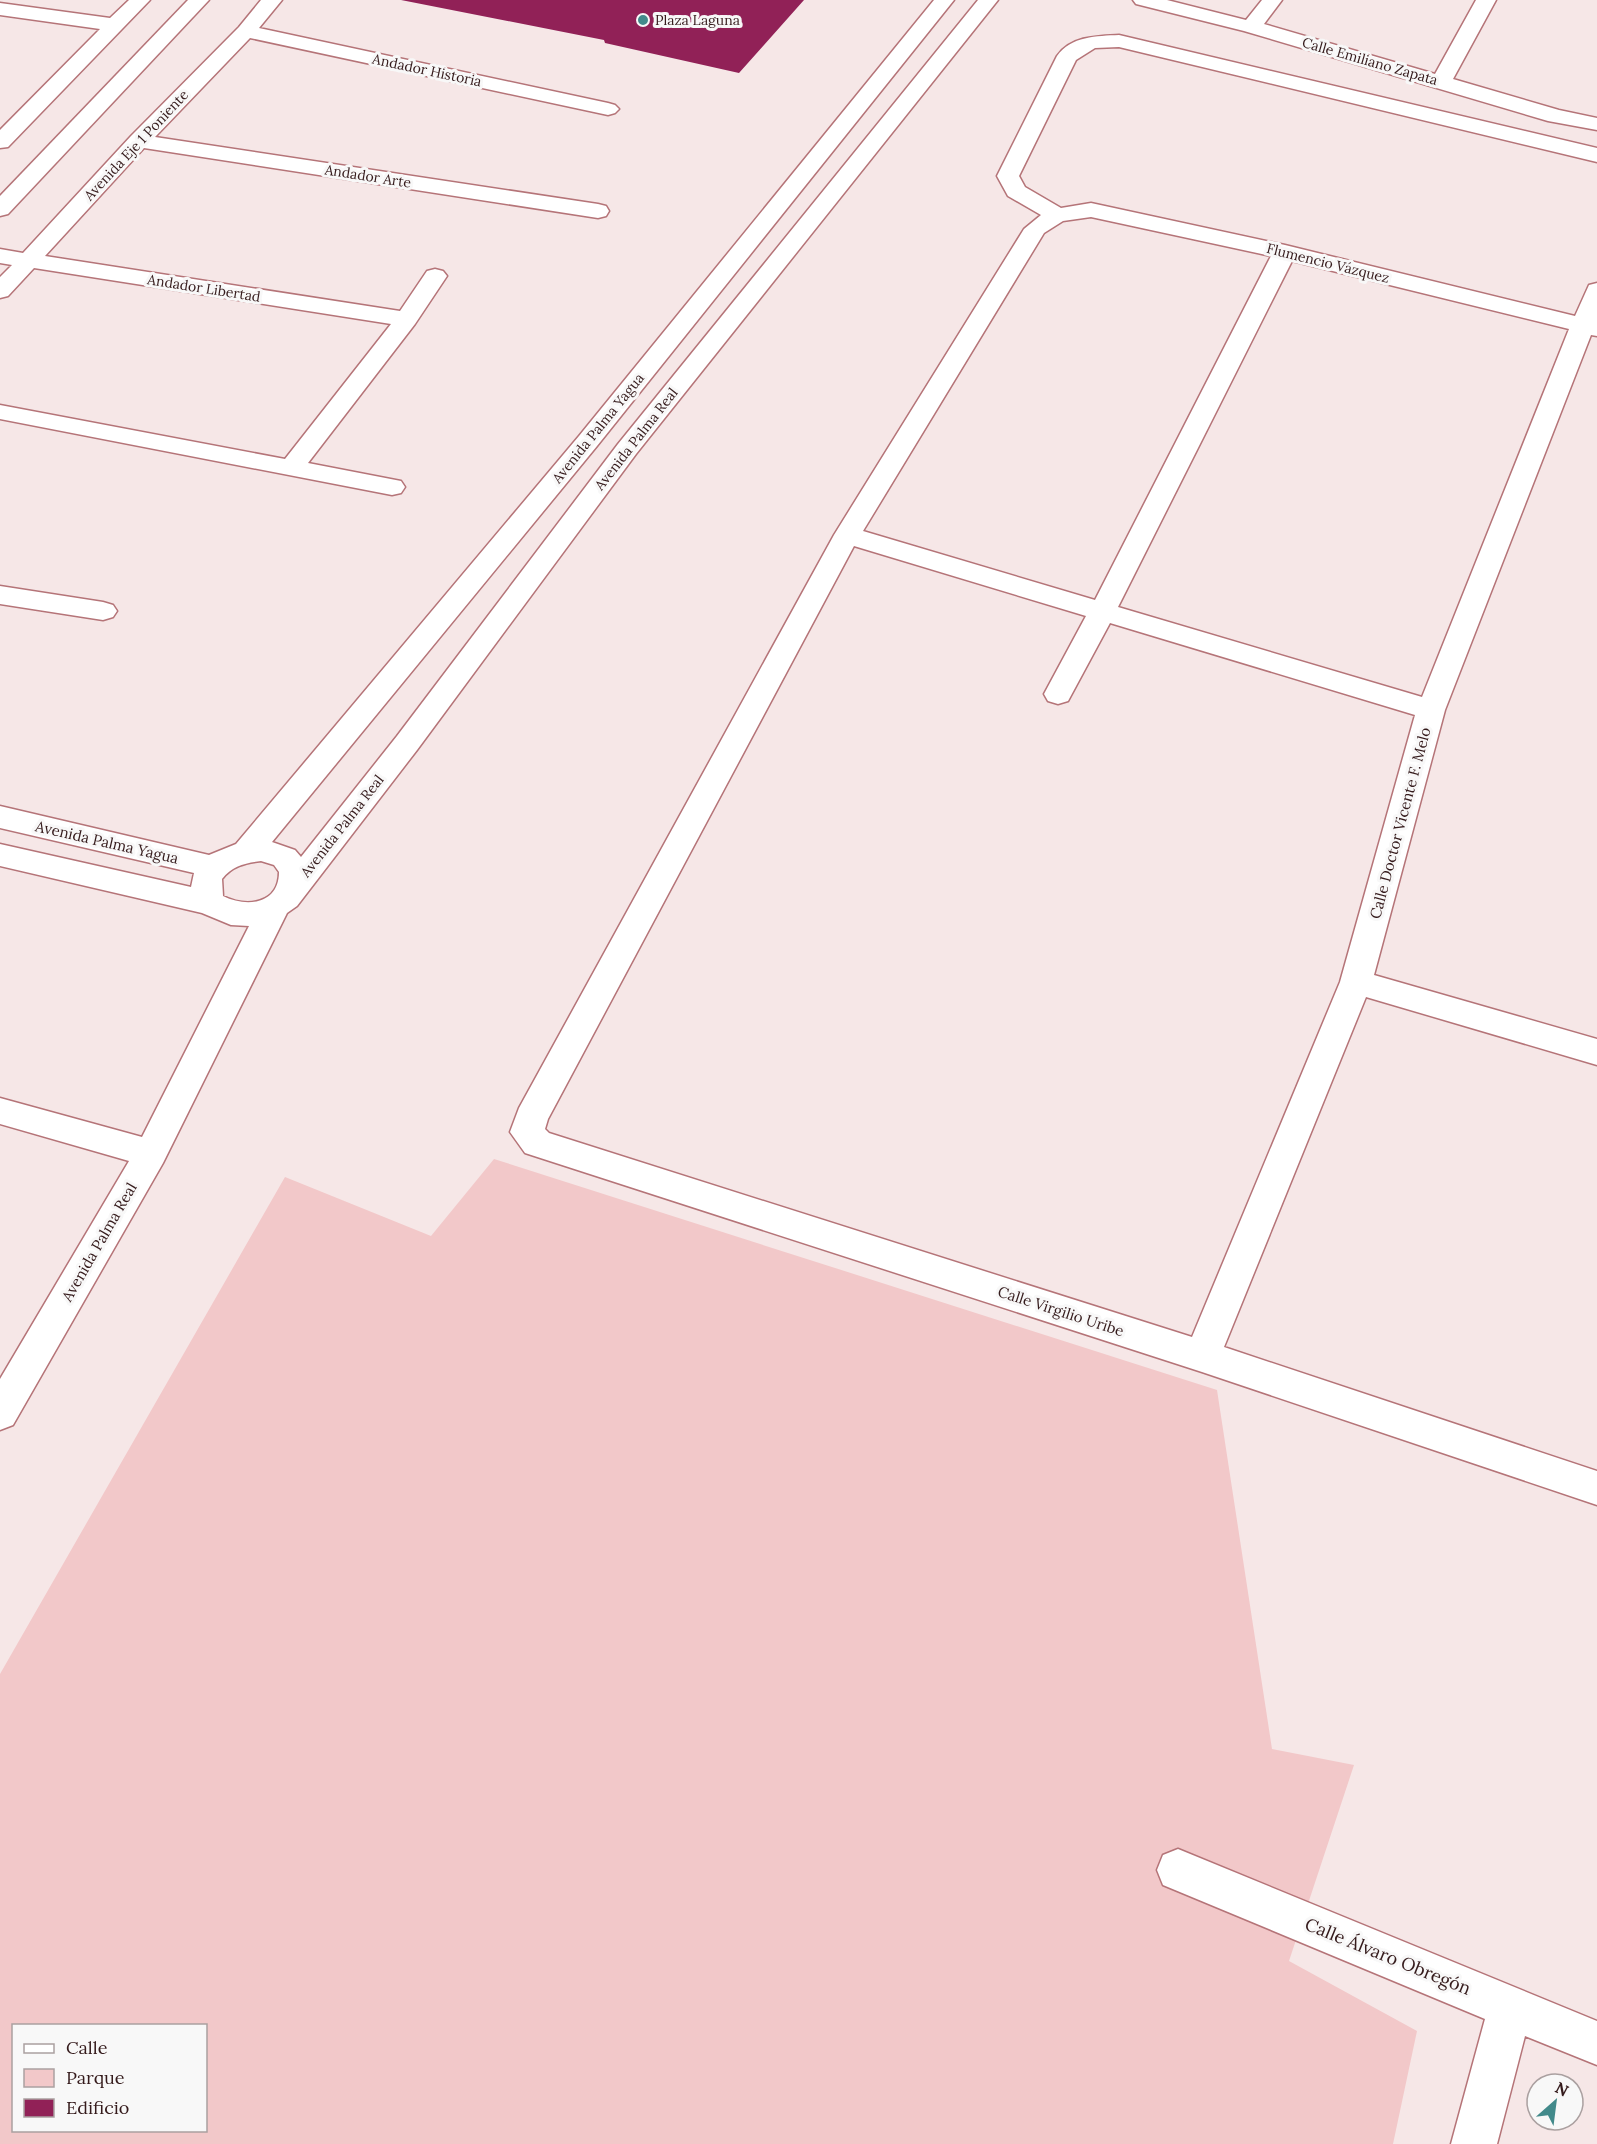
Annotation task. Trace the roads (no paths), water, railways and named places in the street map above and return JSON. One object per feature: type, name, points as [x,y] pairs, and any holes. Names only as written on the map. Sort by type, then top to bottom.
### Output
[{"type":"street","points":[[0,142],[10,120],[140,0]]},
{"type":"street","points":[[0,209],[198,0]]},
{"type":"street","name":"Avenida Eje 1 Poniente","points":[[0,291],[139,141],[246,31],[272,0]]},
{"type":"street","name":"Avenida Palma Yagua","points":[[247,851],[588,441],[944,0]]},
{"type":"street","name":"Avenida Palma Real","points":[[0,1413],[151,1153],[285,897],[407,743],[627,449],[988,0]]},
{"type":"street","name":"Calle Emiliano Zapata","points":[[1143,0],[1251,27],[1556,116],[1597,124]]},
{"type":"street","points":[[1251,27],[1272,0]]},
{"type":"street","points":[[1441,82],[1486,0]]},
{"type":"street","points":[[0,9],[114,25]]},
{"type":"street","name":"Andador Historia","points":[[246,31],[608,109]]},
{"type":"street","points":[[1431,710],[848,535],[1035,229],[1057,215],[1016,191],[1008,176],[1067,56],[1090,42],[1119,41],[1597,155]]},
{"type":"street","name":"Andador Arte","points":[[139,141],[598,211]]},
{"type":"street","points":[[806,170],[844,177]]},
{"type":"street","name":"Flumencio Vázquez","points":[[1057,215],[1091,210],[1285,252],[1590,327]]},
{"type":"street","points":[[1058,694],[1285,252]]},
{"type":"street","name":"Andador Libertad","points":[[0,256],[407,319]]},
{"type":"street","points":[[290,469],[407,319],[435,276]]},
{"type":"street","name":"Calle Doctor Vicente F. Melo","points":[[1202,1356],[1356,982],[1431,710],[1590,327],[1597,290]]},
{"type":"street","points":[[0,412],[392,487]]},
{"type":"street","points":[[588,441],[627,449]]},
{"type":"street","name":"Calle Virgilio Uribe","points":[[848,535],[531,1118],[527,1132],[537,1143],[1202,1356],[1597,1488]]},
{"type":"street","points":[[0,595],[103,611]]},
{"type":"street","name":"Avenida Palma Yagua","points":[[0,817],[215,867]]},
{"type":"street","points":[[0,855],[210,903],[218,910],[239,916],[251,916],[285,897],[297,876],[294,866],[287,857],[275,852],[247,851],[229,856],[208,876],[205,885],[210,903]]},
{"type":"street","points":[[1356,982],[1597,1052]]},
{"type":"street","points":[[0,1111],[151,1153]]},
{"type":"street","name":"Calle Álvaro Obregón","points":[[1178,1870],[1597,2043]]},
{"type":"street","points":[[1474,2144],[1510,2007]]},
{"type":"place","name":"Plaza Laguna","points":[[643,20]]}]
